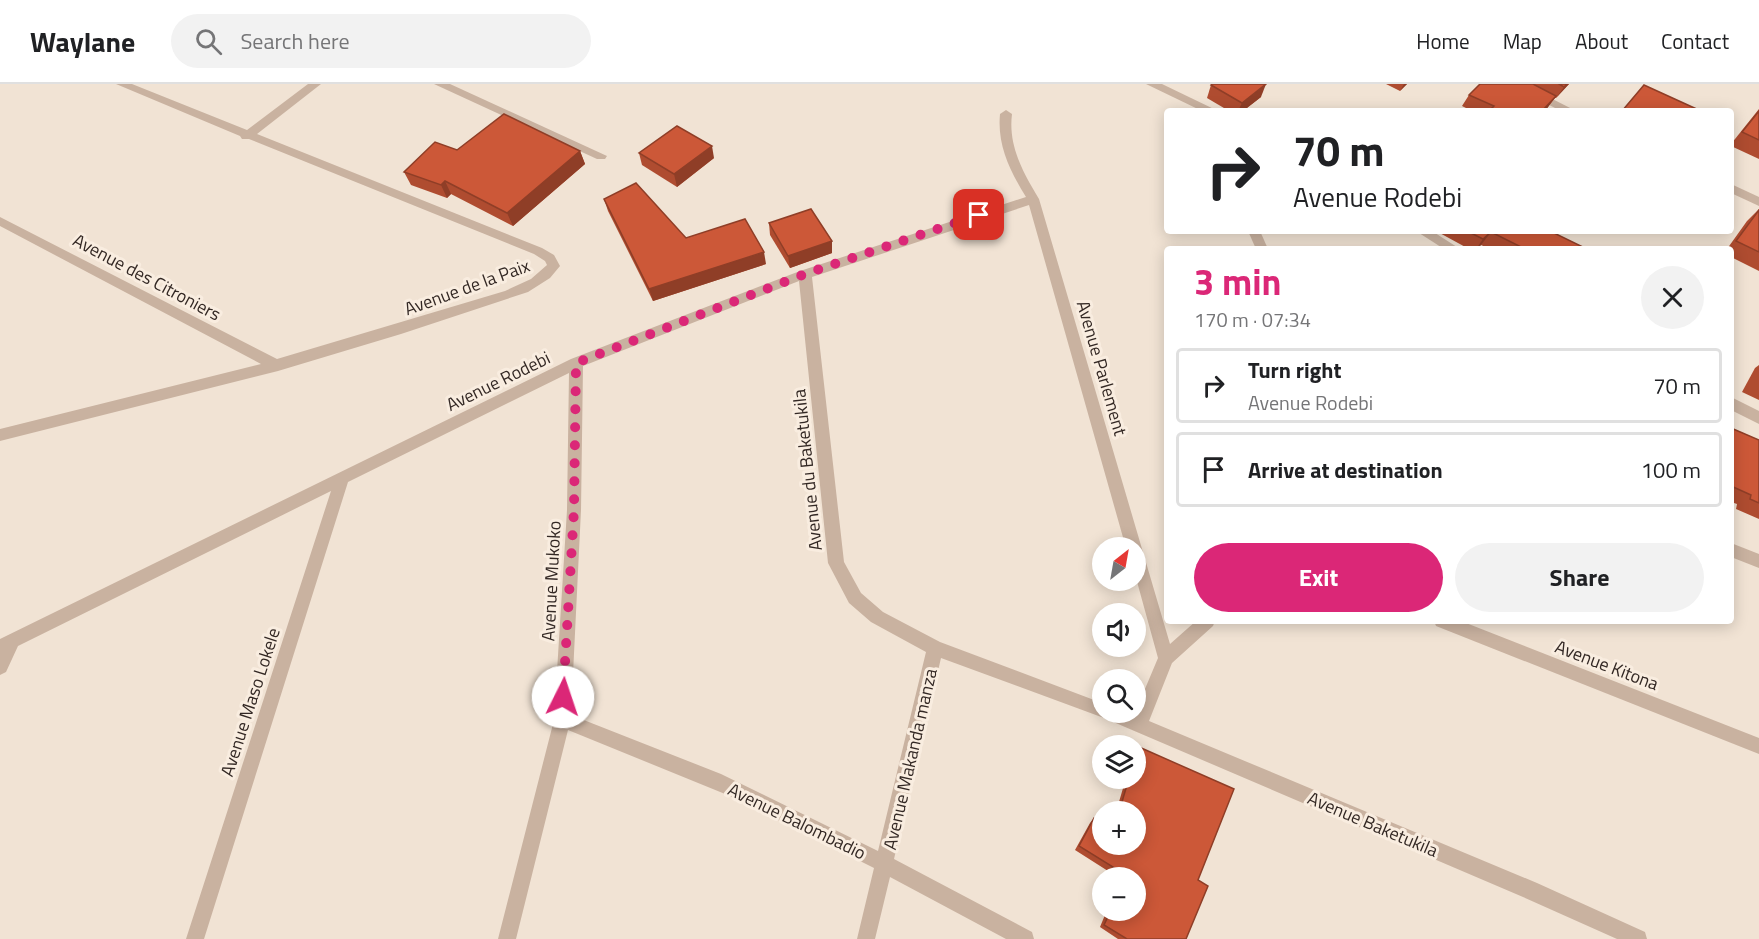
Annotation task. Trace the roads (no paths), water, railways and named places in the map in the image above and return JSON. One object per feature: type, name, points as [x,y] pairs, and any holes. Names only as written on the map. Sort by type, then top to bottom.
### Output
[{"type":"street","name":"Avenue de la Paix","points":[[0,435],[278,366],[404,328],[537,283],[554,266],[549,258],[537,251],[246,136],[122,84]]},
{"type":"street","points":[[246,136],[315,84]]},
{"type":"street","points":[[440,84],[601,156]]},
{"type":"street","points":[[1152,84],[1198,106]]},
{"type":"street","points":[[1514,84],[1564,108]]},
{"type":"street","name":"Avenue Parlement","points":[[1006,114],[1002,130],[1020,176],[1033,199],[1131,537]]},
{"type":"street","points":[[1734,190],[1759,202]]},
{"type":"street","name":"Avenue Rodebi","points":[[6,644],[576,363],[805,274],[1033,199]]},
{"type":"street","name":"Avenue des Citroniers","points":[[0,221],[278,366]]},
{"type":"street","points":[[1427,234],[1449,246]]},
{"type":"street","name":"Avenue du Baketukila","points":[[805,274],[836,563],[855,598],[877,617],[935,648]]},
{"type":"street","name":"Avenue Mukoko","points":[[507,939],[562,720],[574,510],[576,363]]},
{"type":"street","points":[[1734,405],[1759,418]]},
{"type":"street","name":"Avenue Maso Lokele","points":[[195,939],[343,476]]},
{"type":"street","points":[[1734,551],[1759,561]]},
{"type":"street","points":[[1146,587],[1166,658]]},
{"type":"street","points":[[1138,724],[1166,658],[1204,624]]},
{"type":"street","name":"Avenue Kitona","points":[[1450,624],[1759,746]]},
{"type":"street","points":[[0,667],[6,644]]},
{"type":"street","points":[[935,648],[1092,707]]},
{"type":"street","name":"Avenue Makanda manza","points":[[866,939],[886,864],[935,648]]},
{"type":"street","name":"Avenue Balombadio","points":[[562,720],[656,756],[735,790],[886,864],[1025,939]]},
{"type":"street","name":"Avenue Baketukila","points":[[1138,724],[1530,890],[1638,939]]}]
